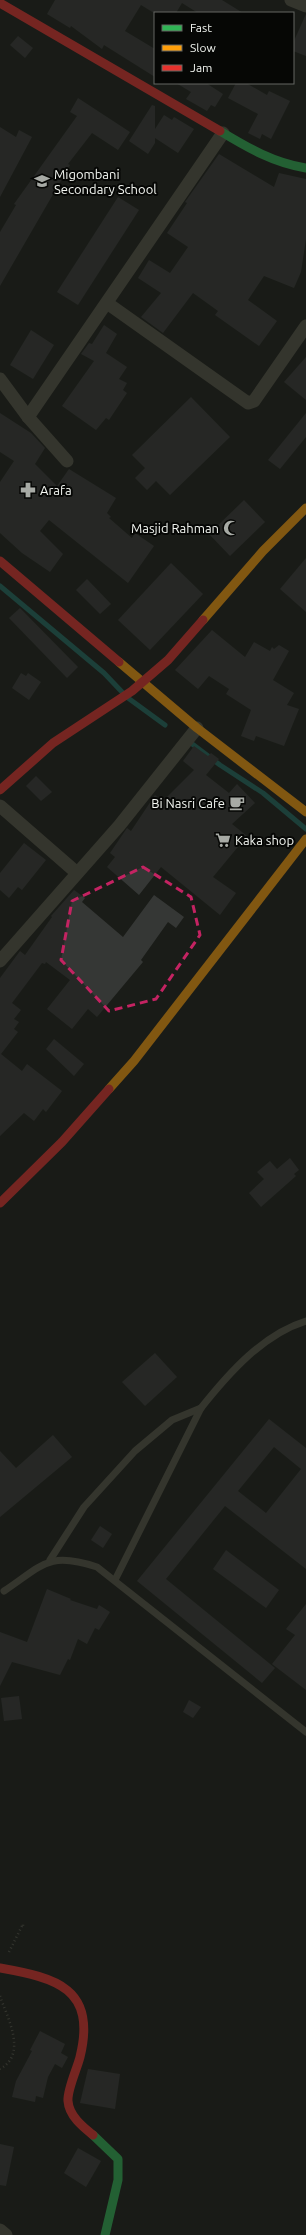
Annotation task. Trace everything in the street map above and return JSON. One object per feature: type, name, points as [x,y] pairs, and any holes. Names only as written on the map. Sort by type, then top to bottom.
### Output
[{"type":"street","points":[[291,0],[306,6]]},
{"type":"street","points":[[0,1],[256,152],[288,165],[306,168]]},
{"type":"street","points":[[28,417],[222,133]]},
{"type":"street","points":[[107,303],[248,403],[254,401],[306,326]]},
{"type":"street","points":[[0,379],[28,417],[67,461]]},
{"type":"street","points":[[0,790],[53,743],[142,681],[168,660],[262,551],[306,508]]},
{"type":"street","points":[[0,561],[197,728],[306,812]]},
{"type":"street","points":[[0,961],[119,826],[197,728]]},
{"type":"street","points":[[0,806],[77,873]]},
{"type":"street","points":[[0,1203],[58,1146],[134,1061],[306,839]]},
{"type":"street","points":[[1,1968],[50,1978],[73,1994],[80,2004],[85,2017],[85,2034],[68,2100],[68,2107],[73,2118],[99,2139],[118,2159],[118,2180],[106,2235]]},
{"type":"street","points":[[0,2230],[6,2235]]},
{"type":"lane","points":[[115,1580],[201,1408],[220,1384],[254,1352],[281,1333],[306,1322]]},
{"type":"lane","points":[[4,1591],[50,1560],[84,1507],[135,1451],[172,1420],[201,1408]]},
{"type":"lane","points":[[50,1560],[68,1559],[97,1567],[306,1732]]},
{"type":"path","points":[[1,1968],[23,1924],[23,1928]]},
{"type":"path","points":[[0,1996],[16,2043],[10,2061],[0,2069]]},
{"type":"highlighted area","points":[[143,867],[191,897],[200,935],[156,999],[109,1011],[61,960],[72,901]]},
{"type":"building","points":[[55,0],[222,0],[241,12],[196,12],[182,3],[177,12],[154,13],[141,5],[125,31],[154,48],[154,76],[104,45],[102,49],[71,26],[70,28],[47,14]]},
{"type":"building","points":[[306,14],[306,56],[294,51],[294,41]]},
{"type":"building","points":[[18,36],[33,48],[25,58],[10,45]]},
{"type":"building","points":[[178,84],[208,84],[223,94],[215,107],[211,105],[207,111],[186,99],[191,92]]},
{"type":"building","points":[[235,84],[248,84],[267,95],[269,91],[290,101],[271,139],[262,134],[260,139],[248,133],[258,114],[228,98]]},
{"type":"building","points":[[78,98],[130,132],[118,150],[92,133],[68,164],[70,165],[0,286],[0,232],[16,205],[14,204],[77,116],[70,112]]},
{"type":"building","points":[[152,105],[155,106],[155,129],[164,115],[172,120],[174,117],[194,129],[178,153],[155,138],[155,143],[148,154],[129,141]]},
{"type":"building","points":[[0,127],[16,137],[19,130],[32,137],[0,197]]},
{"type":"building","points":[[219,154],[274,187],[279,173],[306,179],[306,239],[301,272],[294,288],[264,276],[248,300],[277,321],[259,346],[215,315],[218,311],[193,293],[163,333],[141,317],[161,293],[138,278],[149,260],[170,273],[188,247],[167,233],[187,203],[185,202]]},
{"type":"building","points":[[118,197],[139,210],[78,305],[57,292]]},
{"type":"building","points":[[104,325],[117,334],[106,353],[127,367],[119,379],[127,383],[123,390],[127,393],[109,420],[106,418],[96,430],[62,406],[94,361],[81,354],[89,343],[92,344]]},
{"type":"building","points":[[31,330],[54,345],[33,379],[10,365]]},
{"type":"building","points":[[306,357],[306,400],[284,382]]},
{"type":"building","points":[[191,397],[230,437],[170,495],[156,481],[147,490],[135,478],[145,468],[132,455]]},
{"type":"building","points":[[0,413],[31,433],[45,448],[35,464],[57,486],[69,469],[116,498],[107,513],[111,517],[109,518],[132,538],[135,533],[154,546],[128,583],[49,520],[40,531],[63,554],[50,572],[22,553],[0,533],[0,482],[14,461],[0,452]]},
{"type":"building","points":[[306,413],[306,437],[280,469],[268,460]]},
{"type":"building","points":[[244,500],[265,522],[230,556],[209,534]]},
{"type":"building","points":[[306,558],[306,612],[280,589]]},
{"type":"building","points":[[171,563],[203,594],[150,650],[118,620]]},
{"type":"building","points":[[87,579],[111,604],[100,614],[76,590]]},
{"type":"building","points":[[20,608],[78,667],[67,678],[9,618]]},
{"type":"building","points":[[212,630],[245,657],[254,642],[270,651],[272,647],[274,649],[279,645],[289,651],[273,680],[294,693],[287,705],[299,709],[284,746],[256,736],[254,741],[241,736],[251,710],[226,694],[229,689],[209,676],[198,689],[175,670]]},
{"type":"building","points":[[21,673],[26,676],[28,673],[41,682],[29,700],[12,688]]},
{"type":"building","points":[[194,746],[208,756],[211,753],[219,759],[206,775],[229,793],[237,784],[255,803],[232,824],[247,836],[213,877],[236,893],[220,915],[161,867],[139,895],[107,867],[115,857],[110,853],[127,828],[131,831],[155,795],[163,801],[194,770],[183,761]]},
{"type":"building","points":[[36,776],[52,792],[41,801],[26,786]]},
{"type":"building","points":[[24,843],[46,860],[22,890],[18,887],[9,898],[0,890],[0,873]]},
{"type":"building","points":[[74,890],[85,898],[82,902],[123,937],[154,895],[184,917],[176,928],[168,922],[141,960],[143,962],[97,1017],[88,1009],[72,1029],[47,1009],[70,980],[46,962],[45,964],[42,963],[12,1003],[21,1010],[14,1019],[19,1022],[14,1029],[18,1032],[1,1054],[22,1071],[27,1064],[62,1091],[46,1112],[43,1109],[34,1121],[24,1113],[0,1136],[0,978],[20,951],[25,955],[52,917],[51,916]]},
{"type":"building","points":[[54,1039],[84,1064],[74,1076],[46,1049]]},
{"type":"building","points":[[290,1158],[299,1170],[294,1174],[296,1176],[261,1207],[249,1193],[264,1179],[257,1172],[270,1161],[277,1169]]},
{"type":"building","points":[[155,1353],[177,1377],[145,1406],[122,1382]]},
{"type":"building","points":[[269,1419],[306,1448],[306,1569],[225,1506],[166,1579],[275,1668],[262,1683],[137,1581]],"holes":[[[274,1447],[301,1469],[266,1513],[238,1491]]]},
{"type":"building","points":[[53,1435],[72,1457],[0,1517],[0,1451],[16,1468]]},
{"type":"building","points":[[100,1526],[112,1534],[103,1548],[91,1540]]},
{"type":"building","points":[[226,1550],[279,1590],[266,1608],[213,1569]]},
{"type":"building","points":[[47,1589],[71,1599],[70,1600],[97,1609],[99,1605],[110,1612],[99,1630],[95,1628],[87,1644],[78,1639],[70,1660],[68,1659],[60,1675],[12,1662],[0,1686],[0,1632],[27,1642]]},
{"type":"building","points":[[306,1604],[306,1690],[272,1664],[295,1635],[286,1629]]},
{"type":"building","points":[[19,1696],[22,1719],[4,1721],[1,1698]]},
{"type":"building","points":[[189,1700],[201,1707],[193,1718],[183,1712]]},
{"type":"building","points":[[40,2031],[65,2044],[61,2053],[68,2057],[62,2068],[55,2064],[48,2077],[43,2098],[36,2096],[35,2102],[12,2097],[16,2081],[32,2051],[30,2050]]},
{"type":"building","points":[[88,2069],[120,2074],[115,2109],[80,2103]]},
{"type":"building","points":[[0,2144],[14,2147],[6,2186],[0,2185]]},
{"type":"building","points":[[78,2148],[101,2161],[86,2187],[64,2173]]},
{"type":"waterway","points":[[0,586],[104,673],[123,693]]},
{"type":"waterway","points":[[128,698],[165,725]]},
{"type":"waterway","points":[[187,740],[220,765],[263,793],[306,829]]},
{"type":"traffic: fast","points":[[220,131],[272,159],[306,168]]},
{"type":"traffic: fast","points":[[93,2135],[118,2159],[118,2180],[105,2235]]},
{"type":"traffic: slow","points":[[203,620],[263,551],[306,508]]},
{"type":"traffic: slow","points":[[119,662],[197,728],[306,812]]},
{"type":"traffic: slow","points":[[109,1089],[134,1061],[306,839]]},
{"type":"traffic: jam","points":[[0,3],[220,131]]},
{"type":"traffic: jam","points":[[0,561],[119,662]]},
{"type":"traffic: jam","points":[[0,790],[53,743],[132,691],[168,660],[203,620]]},
{"type":"traffic: jam","points":[[0,1203],[62,1142],[109,1089]]},
{"type":"traffic: jam","points":[[0,1968],[39,1976],[54,1982],[67,1990],[77,2001],[83,2015],[84,2034],[80,2057],[71,2085],[68,2101],[71,2112],[81,2125],[93,2135]]},
{"type":"place","name":"Migombani Secondary School","points":[[42,181]]},
{"type":"place","name":"Arafa","points":[[28,490]]},
{"type":"place","name":"Masjid Rahman","points":[[231,528]]},
{"type":"place","name":"Bi Nasri Cafe","points":[[237,803]]},
{"type":"place","name":"Kaka shop","points":[[223,840]]}]
